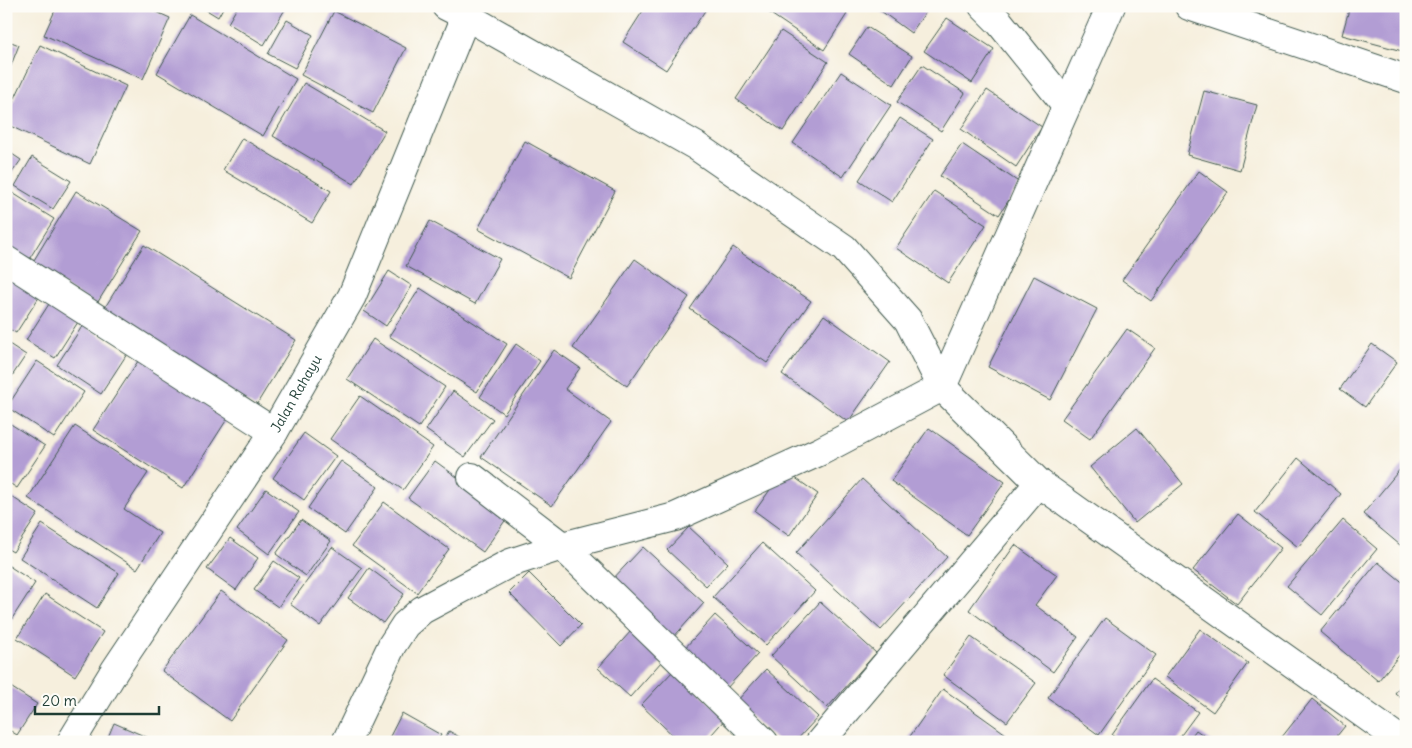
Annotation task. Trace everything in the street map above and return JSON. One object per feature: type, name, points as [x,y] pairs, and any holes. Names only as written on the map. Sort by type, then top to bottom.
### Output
[{"type":"street","points":[[983,6],[1000,23],[1066,105]]},
{"type":"street","points":[[346,742],[392,645],[406,625],[422,610],[510,562],[562,546],[675,517],[821,452],[942,387],[1066,105],[1112,6]]},
{"type":"street","points":[[1189,6],[1406,79]]},
{"type":"street","points":[[456,11],[696,146],[844,248],[908,320],[942,387],[1039,482],[1404,742]]},
{"type":"street","name":"Jalan Rahayu","points":[[70,742],[115,670],[274,432],[352,296],[456,11]]},
{"type":"street","points":[[6,260],[274,432]]},
{"type":"street","points":[[472,477],[562,546],[764,742]]},
{"type":"street","points":[[820,742],[1039,482]]},
{"type":"building","points":[[57,6],[143,6],[170,18],[143,79],[44,35]]},
{"type":"building","points":[[200,6],[224,6],[218,17]]},
{"type":"building","points":[[238,6],[287,6],[264,45],[228,23]]},
{"type":"building","points":[[646,6],[708,6],[666,70],[623,42]]},
{"type":"building","points":[[763,6],[835,6],[847,14],[824,50],[762,8]]},
{"type":"building","points":[[874,6],[930,6],[911,33]]},
{"type":"building","points":[[1350,6],[1406,6],[1406,52],[1342,35]]},
{"type":"building","points":[[334,11],[406,48],[373,113],[301,75]]},
{"type":"building","points":[[190,15],[296,79],[263,136],[157,73]]},
{"type":"building","points":[[947,18],[994,49],[972,83],[924,51]]},
{"type":"building","points":[[287,20],[313,35],[295,68],[268,54]]},
{"type":"building","points":[[867,27],[912,56],[894,85],[849,54]]},
{"type":"building","points":[[781,31],[828,62],[783,131],[736,99]]},
{"type":"building","points":[[6,40],[19,45],[6,78]]},
{"type":"building","points":[[40,45],[126,86],[90,164],[6,124],[6,117]]},
{"type":"building","points":[[922,65],[965,93],[941,131],[897,102]]},
{"type":"building","points":[[841,72],[891,105],[843,177],[793,143]]},
{"type":"building","points":[[304,83],[385,131],[354,184],[273,136]]},
{"type":"building","points":[[987,90],[1042,127],[1016,167],[961,129]]},
{"type":"building","points":[[1204,91],[1257,105],[1240,170],[1187,155]]},
{"type":"building","points":[[900,118],[933,139],[892,202],[859,180]]},
{"type":"building","points":[[242,138],[331,191],[312,223],[223,170]]},
{"type":"building","points":[[525,141],[615,191],[569,278],[478,229]]},
{"type":"building","points":[[962,144],[1020,183],[999,215],[940,176]]},
{"type":"building","points":[[6,150],[21,160],[6,181]]},
{"type":"building","points":[[32,157],[71,181],[53,209],[15,186]]},
{"type":"building","points":[[1199,171],[1228,192],[1151,301],[1122,280]]},
{"type":"building","points":[[76,191],[142,231],[96,305],[31,265]]},
{"type":"building","points":[[934,191],[986,225],[948,283],[896,248]]},
{"type":"building","points":[[11,192],[54,219],[28,261],[6,248],[6,199]]},
{"type":"building","points":[[430,221],[500,259],[475,304],[406,266]]},
{"type":"building","points":[[144,245],[296,340],[255,407],[102,312]]},
{"type":"building","points":[[733,247],[811,301],[767,363],[690,309]]},
{"type":"building","points":[[635,259],[689,297],[627,386],[573,348]]},
{"type":"building","points":[[6,267],[43,291],[16,333],[6,327]]},
{"type":"building","points":[[389,271],[412,286],[386,326],[364,311]]},
{"type":"building","points":[[1034,276],[1097,309],[1050,400],[988,367]]},
{"type":"building","points":[[420,288],[507,344],[477,392],[389,336]]},
{"type":"building","points":[[49,304],[78,322],[55,358],[26,340]]},
{"type":"building","points":[[824,315],[890,362],[848,422],[782,374]]},
{"type":"building","points":[[83,325],[127,354],[101,394],[57,365]]},
{"type":"building","points":[[1127,329],[1155,348],[1090,439],[1062,419]]},
{"type":"building","points":[[373,339],[445,387],[419,427],[347,379]]},
{"type":"building","points":[[6,342],[26,355],[6,385]]},
{"type":"building","points":[[516,344],[540,361],[504,414],[480,397]]},
{"type":"building","points":[[1372,344],[1397,362],[1365,407],[1340,389]]},
{"type":"building","points":[[554,350],[580,368],[565,389],[611,422],[552,506],[481,457]]},
{"type":"building","points":[[142,355],[231,413],[183,488],[93,430]]},
{"type":"building","points":[[37,361],[84,392],[54,438],[7,407]]},
{"type":"building","points":[[453,391],[493,419],[465,457],[426,430]]},
{"type":"building","points":[[360,396],[433,447],[403,490],[330,439]]},
{"type":"building","points":[[6,421],[45,446],[17,488],[6,481]]},
{"type":"building","points":[[75,426],[148,473],[124,509],[160,533],[137,569],[28,498]]},
{"type":"building","points":[[929,428],[1005,482],[967,535],[891,481]]},
{"type":"building","points":[[1137,428],[1183,484],[1135,523],[1090,467]]},
{"type":"building","points":[[304,433],[336,456],[304,500],[273,478]]},
{"type":"building","points":[[1298,458],[1341,494],[1298,547],[1255,512]]},
{"type":"building","points":[[341,461],[378,487],[345,534],[308,508]]},
{"type":"building","points":[[435,461],[509,515],[483,552],[408,498]]},
{"type":"building","points":[[1406,462],[1406,550],[1363,514]]},
{"type":"building","points":[[784,470],[818,494],[789,536],[755,511]]},
{"type":"building","points":[[862,479],[947,557],[881,630],[796,553]]},
{"type":"building","points":[[266,489],[299,512],[269,554],[237,530]]},
{"type":"building","points":[[6,493],[38,514],[13,552],[6,548]]},
{"type":"building","points":[[384,502],[449,549],[417,593],[352,546]]},
{"type":"building","points":[[1238,514],[1281,548],[1237,604],[1193,570]]},
{"type":"building","points":[[301,520],[331,541],[306,576],[276,554]]},
{"type":"building","points":[[1343,520],[1377,549],[1322,615],[1287,586]]},
{"type":"building","points":[[42,524],[119,573],[97,608],[20,558]]},
{"type":"building","points":[[689,527],[728,563],[706,586],[667,550]]},
{"type":"building","points":[[230,538],[258,558],[236,590],[207,569]]},
{"type":"building","points":[[762,543],[815,591],[766,645],[713,597]]},
{"type":"building","points":[[1015,545],[1057,575],[1035,605],[1078,637],[1053,672],[969,610]]},
{"type":"building","points":[[332,547],[362,568],[320,626],[290,604]]},
{"type":"building","points":[[643,547],[704,603],[672,639],[610,582]]},
{"type":"building","points":[[274,561],[299,578],[278,607],[254,590]]},
{"type":"building","points":[[1378,562],[1406,585],[1406,647],[1378,681],[1320,632]]},
{"type":"building","points":[[6,564],[35,583],[6,628]]},
{"type":"building","points":[[369,568],[404,594],[383,623],[348,598]]},
{"type":"building","points":[[529,573],[581,625],[561,646],[509,593]]},
{"type":"building","points":[[221,591],[288,640],[230,721],[162,671]]},
{"type":"building","points":[[45,594],[103,632],[75,676],[17,638]]},
{"type":"building","points":[[820,602],[876,653],[827,708],[771,656]]},
{"type":"building","points":[[715,615],[758,654],[726,689],[683,650]]},
{"type":"building","points":[[1105,618],[1156,655],[1099,735],[1048,698]]},
{"type":"building","points":[[1200,629],[1248,663],[1213,712],[1165,677]]},
{"type":"building","points":[[631,631],[662,661],[630,697],[598,668]]},
{"type":"building","points":[[971,637],[1036,683],[1007,722],[943,675]]},
{"type":"building","points":[[766,669],[818,717],[795,742],[779,742],[736,702]]},
{"type":"building","points":[[674,670],[726,718],[705,742],[680,742],[641,705]]},
{"type":"building","points":[[1152,679],[1198,712],[1176,742],[1121,742],[1112,735]]},
{"type":"building","points":[[1406,679],[1406,702],[1395,693]]},
{"type":"building","points":[[6,684],[37,704],[17,735],[6,728]]},
{"type":"building","points":[[943,689],[1006,734],[1001,742],[906,742]]},
{"type":"building","points":[[1312,699],[1345,726],[1332,742],[1278,742]]},
{"type":"building","points":[[402,713],[441,735],[437,742],[387,742]]},
{"type":"building","points":[[114,723],[158,742],[106,742]]},
{"type":"building","points":[[1196,730],[1213,742],[1187,742]]},
{"type":"building","points":[[449,731],[468,742],[442,742]]}]
